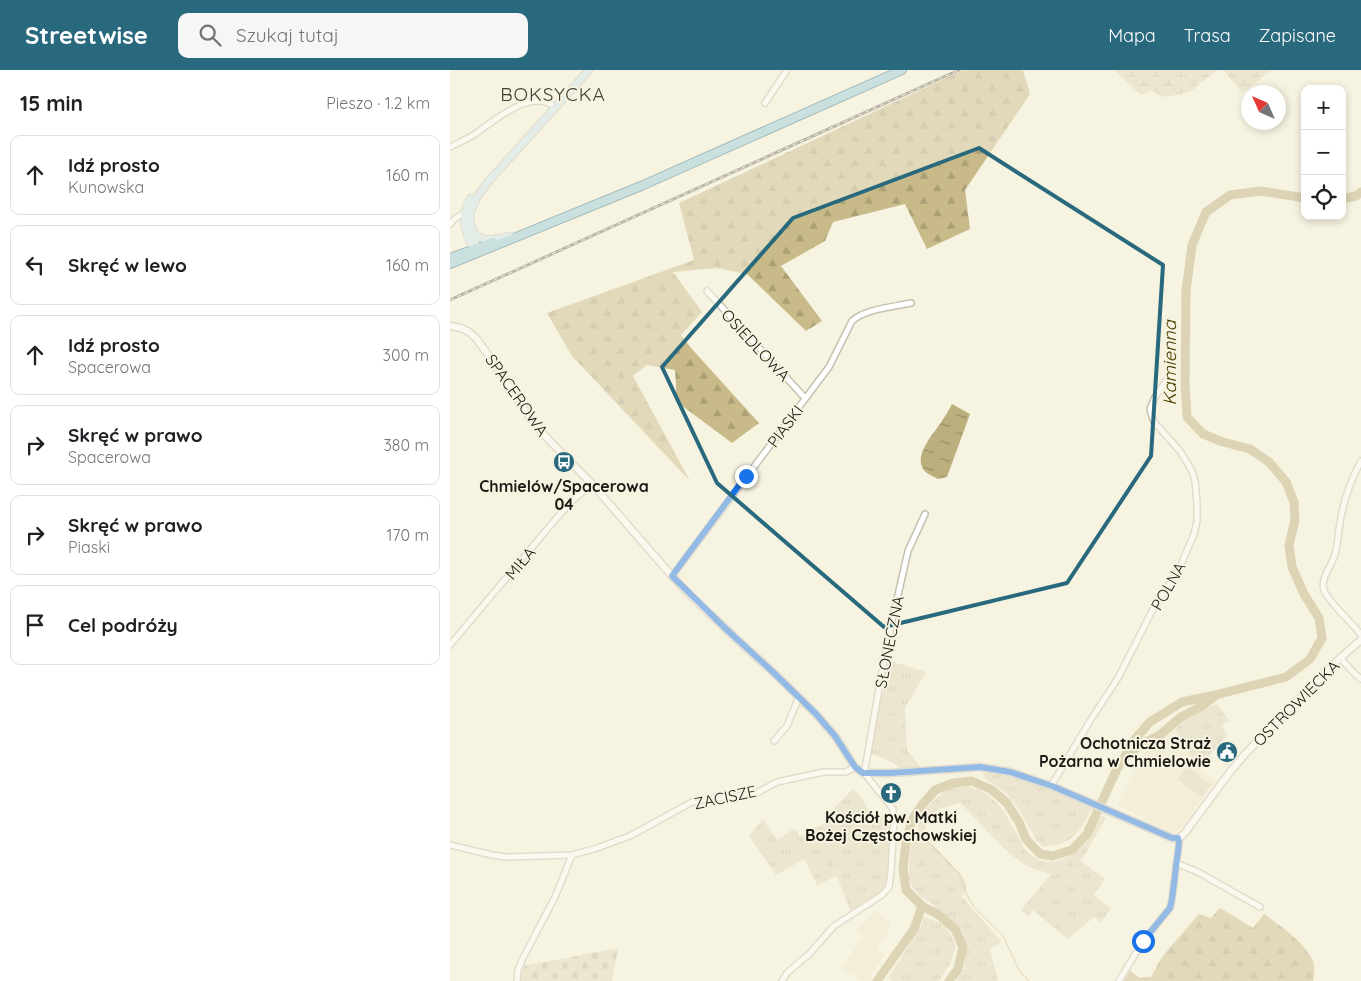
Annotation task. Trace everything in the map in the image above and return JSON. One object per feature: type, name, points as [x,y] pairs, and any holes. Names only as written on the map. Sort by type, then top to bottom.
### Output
[{"type":"main road","points":[[476,250],[468,239],[470,221],[467,213],[477,197],[488,182],[589,70]]},
{"type":"main road","points":[[453,257],[550,224],[642,186],[902,70]]},
{"type":"main road","points":[[450,264],[476,250],[510,236],[550,224]]},
{"type":"main road","points":[[469,231],[484,239],[510,236]]},
{"type":"main road","points":[[453,257],[465,245],[469,231]]},
{"type":"street","points":[[765,104],[787,70]]},
{"type":"street","points":[[450,147],[473,136],[500,116],[534,100],[546,102],[555,107]]},
{"type":"street","points":[[450,224],[456,217],[467,213]]},
{"type":"street","name":"OSIEDLOWA","points":[[707,291],[805,398]]},
{"type":"street","name":"PIASKI","points":[[672,576],[829,367],[852,321],[865,313],[911,303]]},
{"type":"street","name":"SPACEROWA","points":[[450,326],[461,328],[476,338],[530,418],[547,438],[592,484],[672,576],[816,714],[835,736],[855,767],[865,774]]},
{"type":"street","name":"POLNA","points":[[1052,786],[1118,678],[1151,613],[1180,567],[1194,534],[1197,522],[1197,503],[1192,471],[1180,451],[1154,422],[1151,413],[1151,406],[1155,397],[1167,380]]},
{"type":"street","points":[[1361,461],[1350,485],[1340,523],[1336,552],[1324,579],[1324,589],[1330,599],[1361,635]]},
{"type":"street","name":"MIŁA","points":[[450,645],[555,520],[573,500],[592,484]]},
{"type":"street","name":"SŁONECZNA","points":[[865,774],[886,648],[908,551],[925,514]]},
{"type":"street","name":"OSTROWIECKA","points":[[1178,838],[1184,834],[1246,753],[1340,658],[1361,640]]},
{"type":"street","points":[[1340,658],[1361,679]]},
{"type":"street","points":[[774,741],[786,726],[799,697]]},
{"type":"street","name":"ZACISZE","points":[[450,845],[506,857],[572,855],[630,836],[692,802],[755,794],[777,782],[824,772],[846,772],[855,767]]},
{"type":"street","points":[[865,774],[980,767],[1010,772],[1052,786],[1172,838],[1178,838],[1179,843],[1170,908],[1143,941],[1119,981]]},
{"type":"street","points":[[782,981],[787,973],[809,954],[836,924],[882,895],[889,887],[892,872],[893,809],[865,774]]},
{"type":"street","points":[[517,981],[518,970],[522,960],[555,897],[572,855]]},
{"type":"street","points":[[1176,864],[1198,872],[1260,907]]},
{"type":"highlighted area","points":[[979,148],[1163,265],[1151,456],[1067,583],[884,627],[717,483],[662,367],[793,218]]},
{"type":"shaded area","points":[[1175,729],[1199,767],[1215,782],[1179,831],[1172,832],[1118,805],[1144,754]]},
{"type":"shaded area","points":[[876,911],[891,924],[888,934],[877,949],[885,954],[870,977],[873,979],[872,981],[861,981],[841,968],[863,937],[856,930]]},
{"type":"green space","points":[[963,70],[1023,70],[1030,94],[965,190],[970,229],[927,249],[905,204],[833,222],[825,241],[781,266],[822,321],[806,331],[747,274],[716,268],[673,272],[702,312],[681,335],[759,423],[732,443],[677,402],[675,370],[647,365],[633,376],[690,481],[572,356],[547,313],[694,260],[679,203]]},
{"type":"green space","points":[[1114,70],[1217,70],[1190,92],[1165,97],[1152,91],[1141,95]]},
{"type":"green space","points":[[1223,70],[1272,70],[1252,85],[1241,85],[1241,92]]},
{"type":"green space","points":[[887,660],[926,672],[905,708],[907,750],[920,767],[901,769],[894,763],[870,753]]},
{"type":"green space","points":[[1217,704],[1229,721],[1222,725],[1227,735],[1199,767],[1175,729],[1195,715]]},
{"type":"green space","points":[[1187,766],[1211,785],[1201,797],[1177,779]]},
{"type":"green space","points":[[982,772],[1024,781],[1092,809],[1074,836],[1062,843],[1043,846],[1037,841],[1018,808],[1006,793],[984,778]]},
{"type":"green space","points":[[968,786],[987,795],[999,805],[1025,850],[1043,861],[1059,860],[1074,853],[1086,843],[1101,816],[1106,818],[1081,861],[1105,879],[1094,895],[1111,909],[1101,922],[1094,917],[1068,939],[1033,910],[1028,917],[1021,910],[1051,874],[1029,867],[1011,854],[993,838],[961,803],[936,811],[932,815],[923,834],[963,877],[967,886],[962,897],[1002,942],[990,949],[998,981],[956,981],[964,969],[967,945],[960,932],[930,902],[921,897],[909,880],[911,845],[924,811],[945,791],[954,787]]},
{"type":"green space","points":[[853,789],[861,797],[873,818],[891,814],[885,889],[850,911],[837,876],[817,885],[804,859],[776,875],[749,836],[763,819],[777,840],[795,828],[800,837],[838,816],[834,808]]},
{"type":"green space","points":[[1220,908],[1253,928],[1264,914],[1285,930],[1300,943],[1311,958],[1314,967],[1313,981],[1124,981],[1130,971],[1140,978],[1151,977],[1162,957],[1199,914],[1211,918]]},
{"type":"green space","points":[[924,917],[944,924],[951,935],[956,946],[951,962],[939,981],[893,981],[888,978],[922,925]]},
{"type":"green space","points":[[618,948],[612,981],[520,981],[524,966]]},
{"type":"water","points":[[952,404],[970,414],[947,477],[938,479],[923,469],[921,455]]},
{"type":"waterway","name":"Kamienna","points":[[877,981],[914,929],[922,906],[906,890],[903,869],[906,843],[912,820],[935,790],[953,783],[972,781],[992,790],[1006,802],[1019,822],[1026,839],[1040,854],[1052,856],[1072,850],[1087,834],[1116,771],[1135,739],[1150,722],[1182,702],[1286,677],[1310,659],[1322,638],[1319,618],[1304,594],[1292,567],[1289,545],[1295,520],[1294,502],[1286,482],[1269,462],[1250,449],[1223,442],[1203,434],[1187,417],[1185,385],[1186,291],[1192,245],[1206,212],[1230,195],[1261,191],[1301,197]]},
{"type":"waterway","name":"Kamienna","points":[[1346,198],[1356,196],[1361,192]]},
{"type":"waterway","name":"Kamienna","points":[[1128,756],[1139,745],[1160,735],[1181,717],[1202,706],[1215,696]]},
{"type":"waterway","points":[[911,825],[959,873],[973,906],[1003,936],[1019,970],[1029,981]]},
{"type":"waterway","name":"Kamienna","points":[[922,906],[939,915],[955,929],[963,947],[958,969],[949,981]]},
{"type":"railway","points":[[450,300],[959,70]]},
{"type":"place","name":"Chmielów/Spacerowa 04","points":[[564,462]]},
{"type":"place","name":"Ochotnicza Straż Pożarna w Chmielowie","points":[[1227,752]]},
{"type":"place","name":"Kościół pw. Matki Bożej Częstochowskiej","points":[[891,793]]},
{"type":"district","name":"BOKSYCKA","points":[[553,94]]},
{"type":"route","points":[[746,476],[672,576],[816,714],[835,736],[855,767],[863,773],[980,767],[1010,772],[1052,786],[1172,838],[1178,838],[1179,843],[1170,908],[1143,941]]}]
